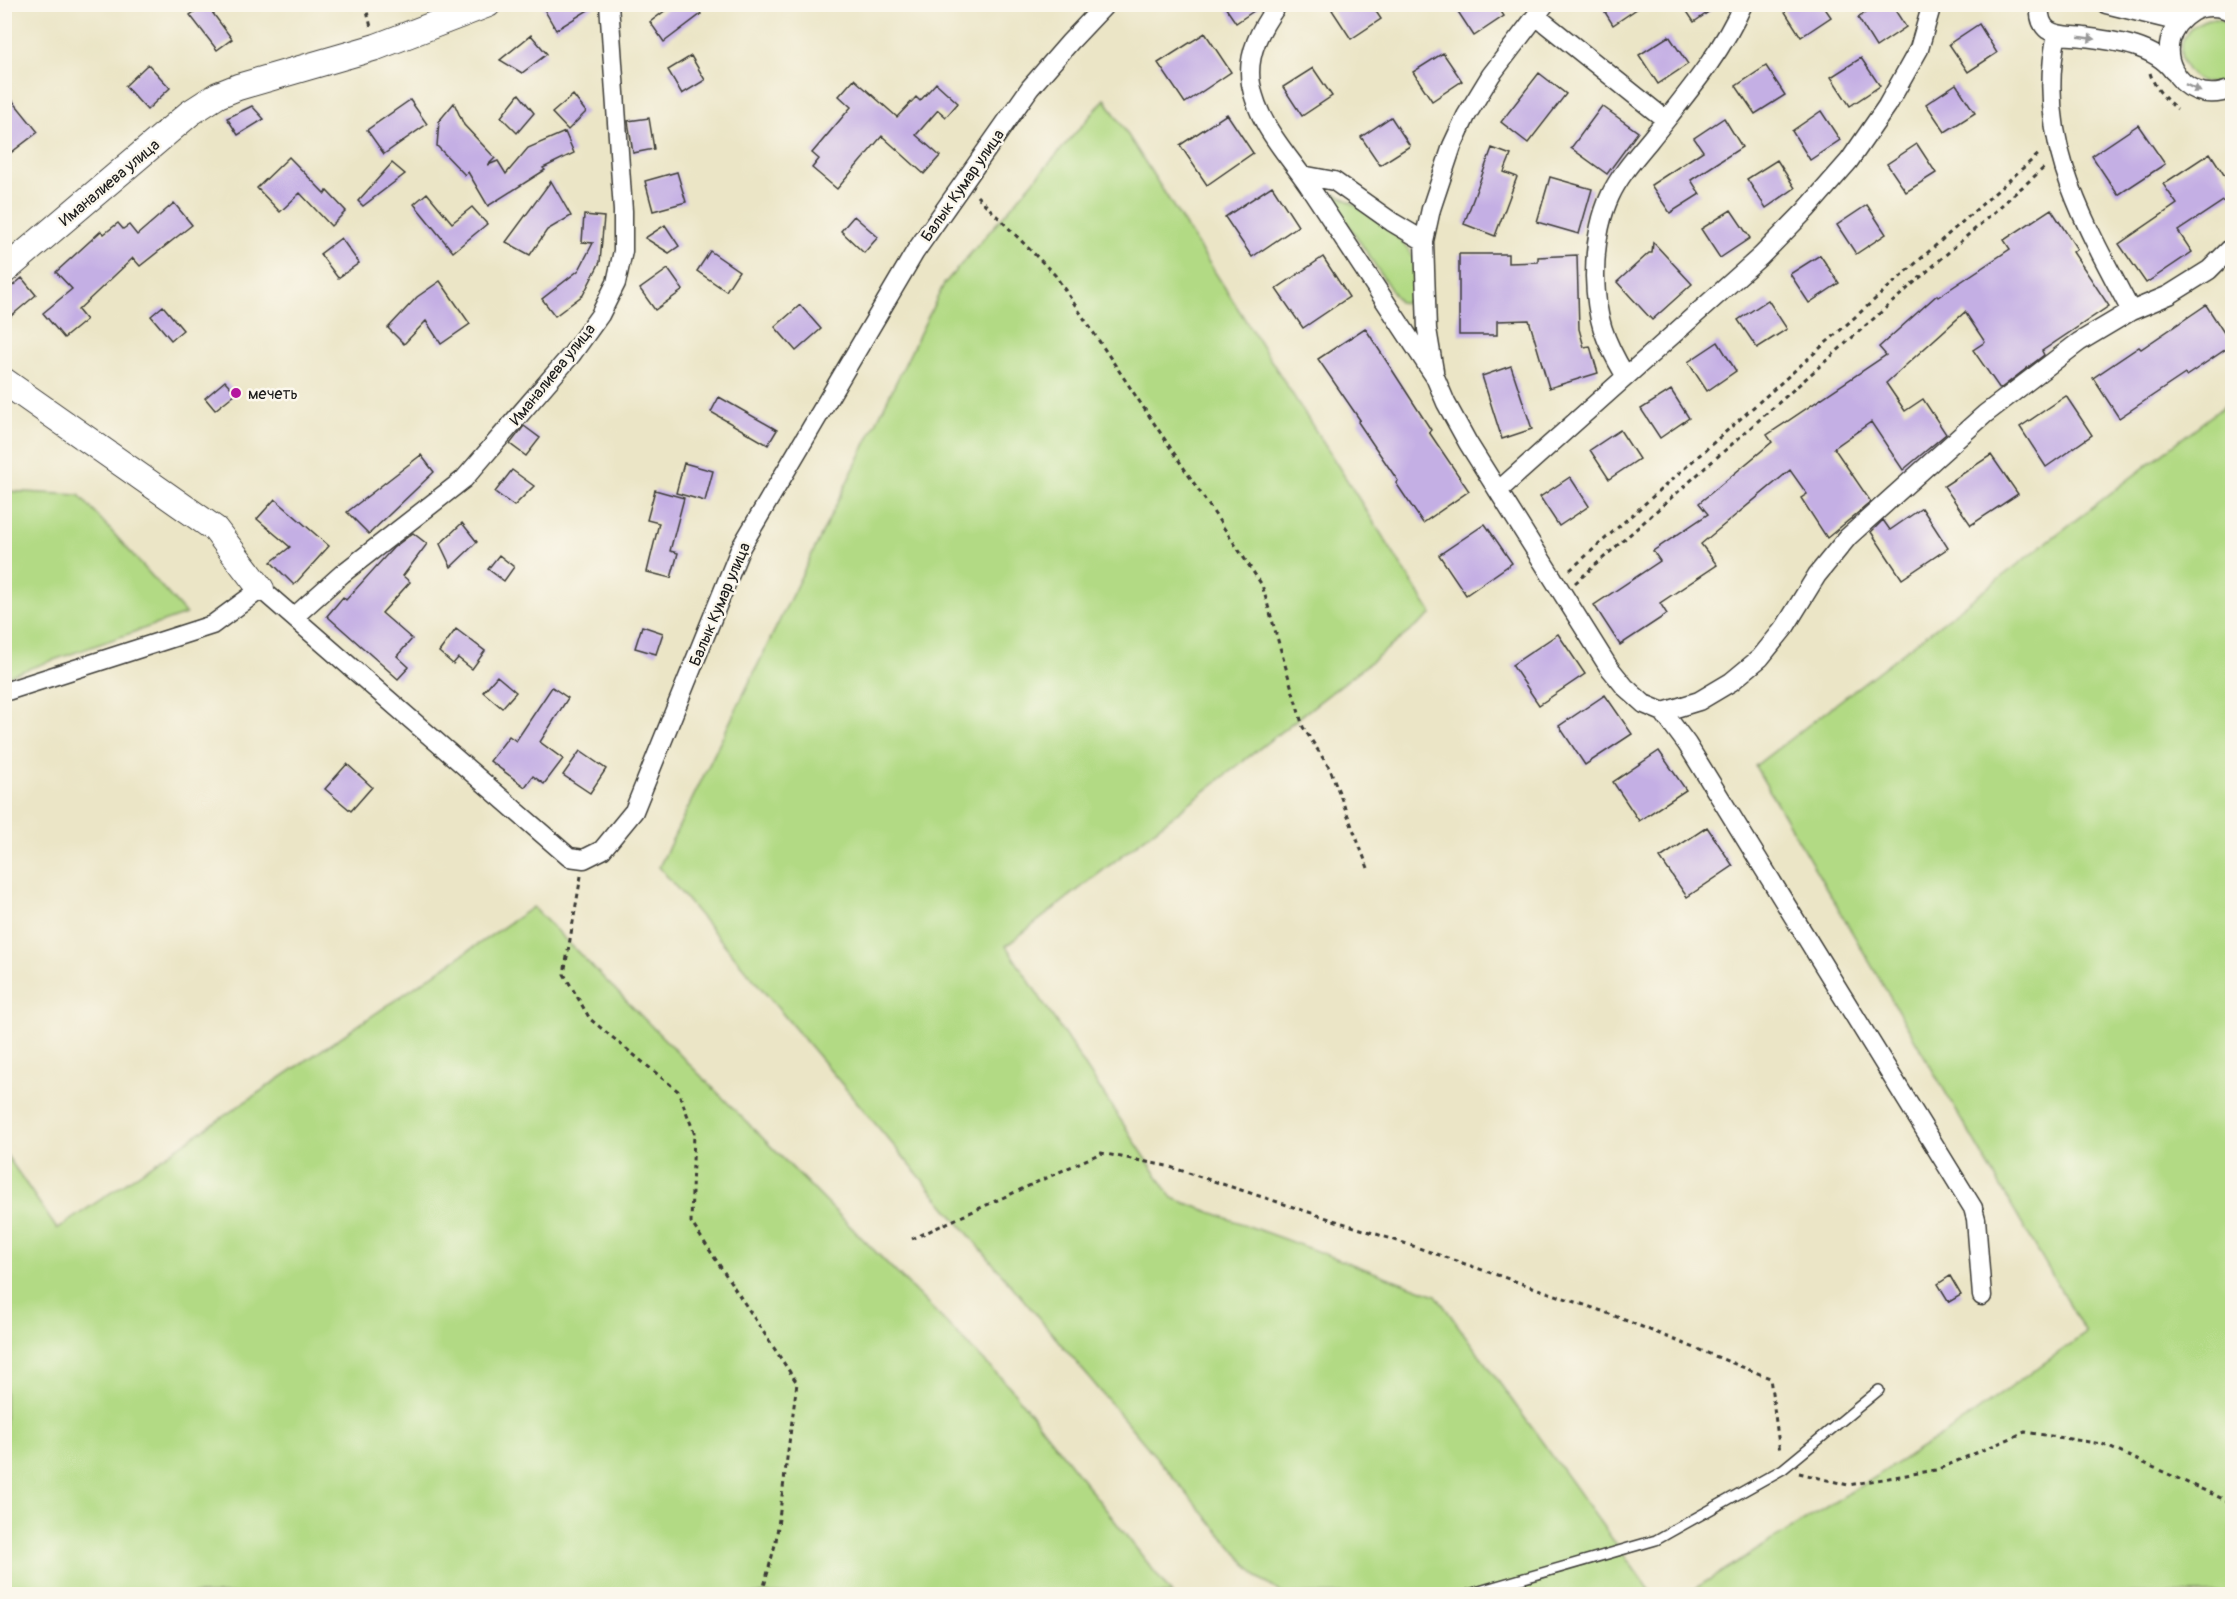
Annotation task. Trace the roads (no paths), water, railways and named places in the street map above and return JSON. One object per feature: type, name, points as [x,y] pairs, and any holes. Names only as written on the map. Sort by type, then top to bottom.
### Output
[{"type":"street","name":"Иманалиева улица","points":[[4,271],[190,113],[218,95],[238,87],[376,47],[488,4]]},
{"type":"street","name":"Иманалиева улица","points":[[294,617],[342,574],[464,479],[572,354],[600,315],[616,283],[623,251],[623,211],[609,4]]},
{"type":"street","name":"Балык Кумар улица","points":[[294,617],[569,857],[584,859],[602,850],[634,811],[741,547],[915,252],[1030,88],[1106,4]]},
{"type":"street","points":[[1278,4],[1260,29],[1251,58],[1250,82],[1255,103],[1264,124],[1302,175],[1435,377],[1446,404],[1498,491],[1608,666],[1625,687],[1644,704],[1663,712],[1687,744],[1972,1209],[1976,1219],[1982,1296]]},
{"type":"street","points":[[1625,375],[1608,347],[1599,319],[1595,255],[1599,227],[1610,194],[1711,61],[1736,21],[1743,4]]},
{"type":"street","points":[[1498,491],[1625,375],[1761,256],[1806,210],[1849,161],[1887,106],[1919,49],[1932,4]]},
{"type":"street","points":[[2106,4],[2180,22]]},
{"type":"street","points":[[2038,5],[2043,24],[2057,34],[2139,48],[2165,60],[2182,82],[2194,90],[2208,94],[2222,93],[2232,89]]},
{"type":"street","points":[[2173,71],[2169,57],[2169,43],[2174,29],[2180,22],[2196,10],[2210,7],[2225,8],[2232,12]]},
{"type":"street","points":[[1435,377],[1427,329],[1424,242],[1431,209],[1444,168],[1466,116],[1491,75],[1541,10],[1666,120]]},
{"type":"street","points":[[2057,34],[2052,88],[2057,147],[2074,199],[2131,311]]},
{"type":"street","points":[[1302,175],[1334,181],[1424,242]]},
{"type":"street","points":[[1663,712],[1699,701],[1731,682],[1760,658],[1785,627],[1817,574],[1848,537],[1994,407],[2079,342],[2131,311],[2169,295],[2209,270],[2232,247]]},
{"type":"street","points":[[4,381],[215,529],[261,589],[294,617]]},
{"type":"street","points":[[4,692],[212,625],[261,589]]},
{"type":"lane","points":[[1469,1594],[1656,1540],[1783,1469],[1879,1390]]},
{"type":"place","name":"мечеть","points":[[236,393]]}]
